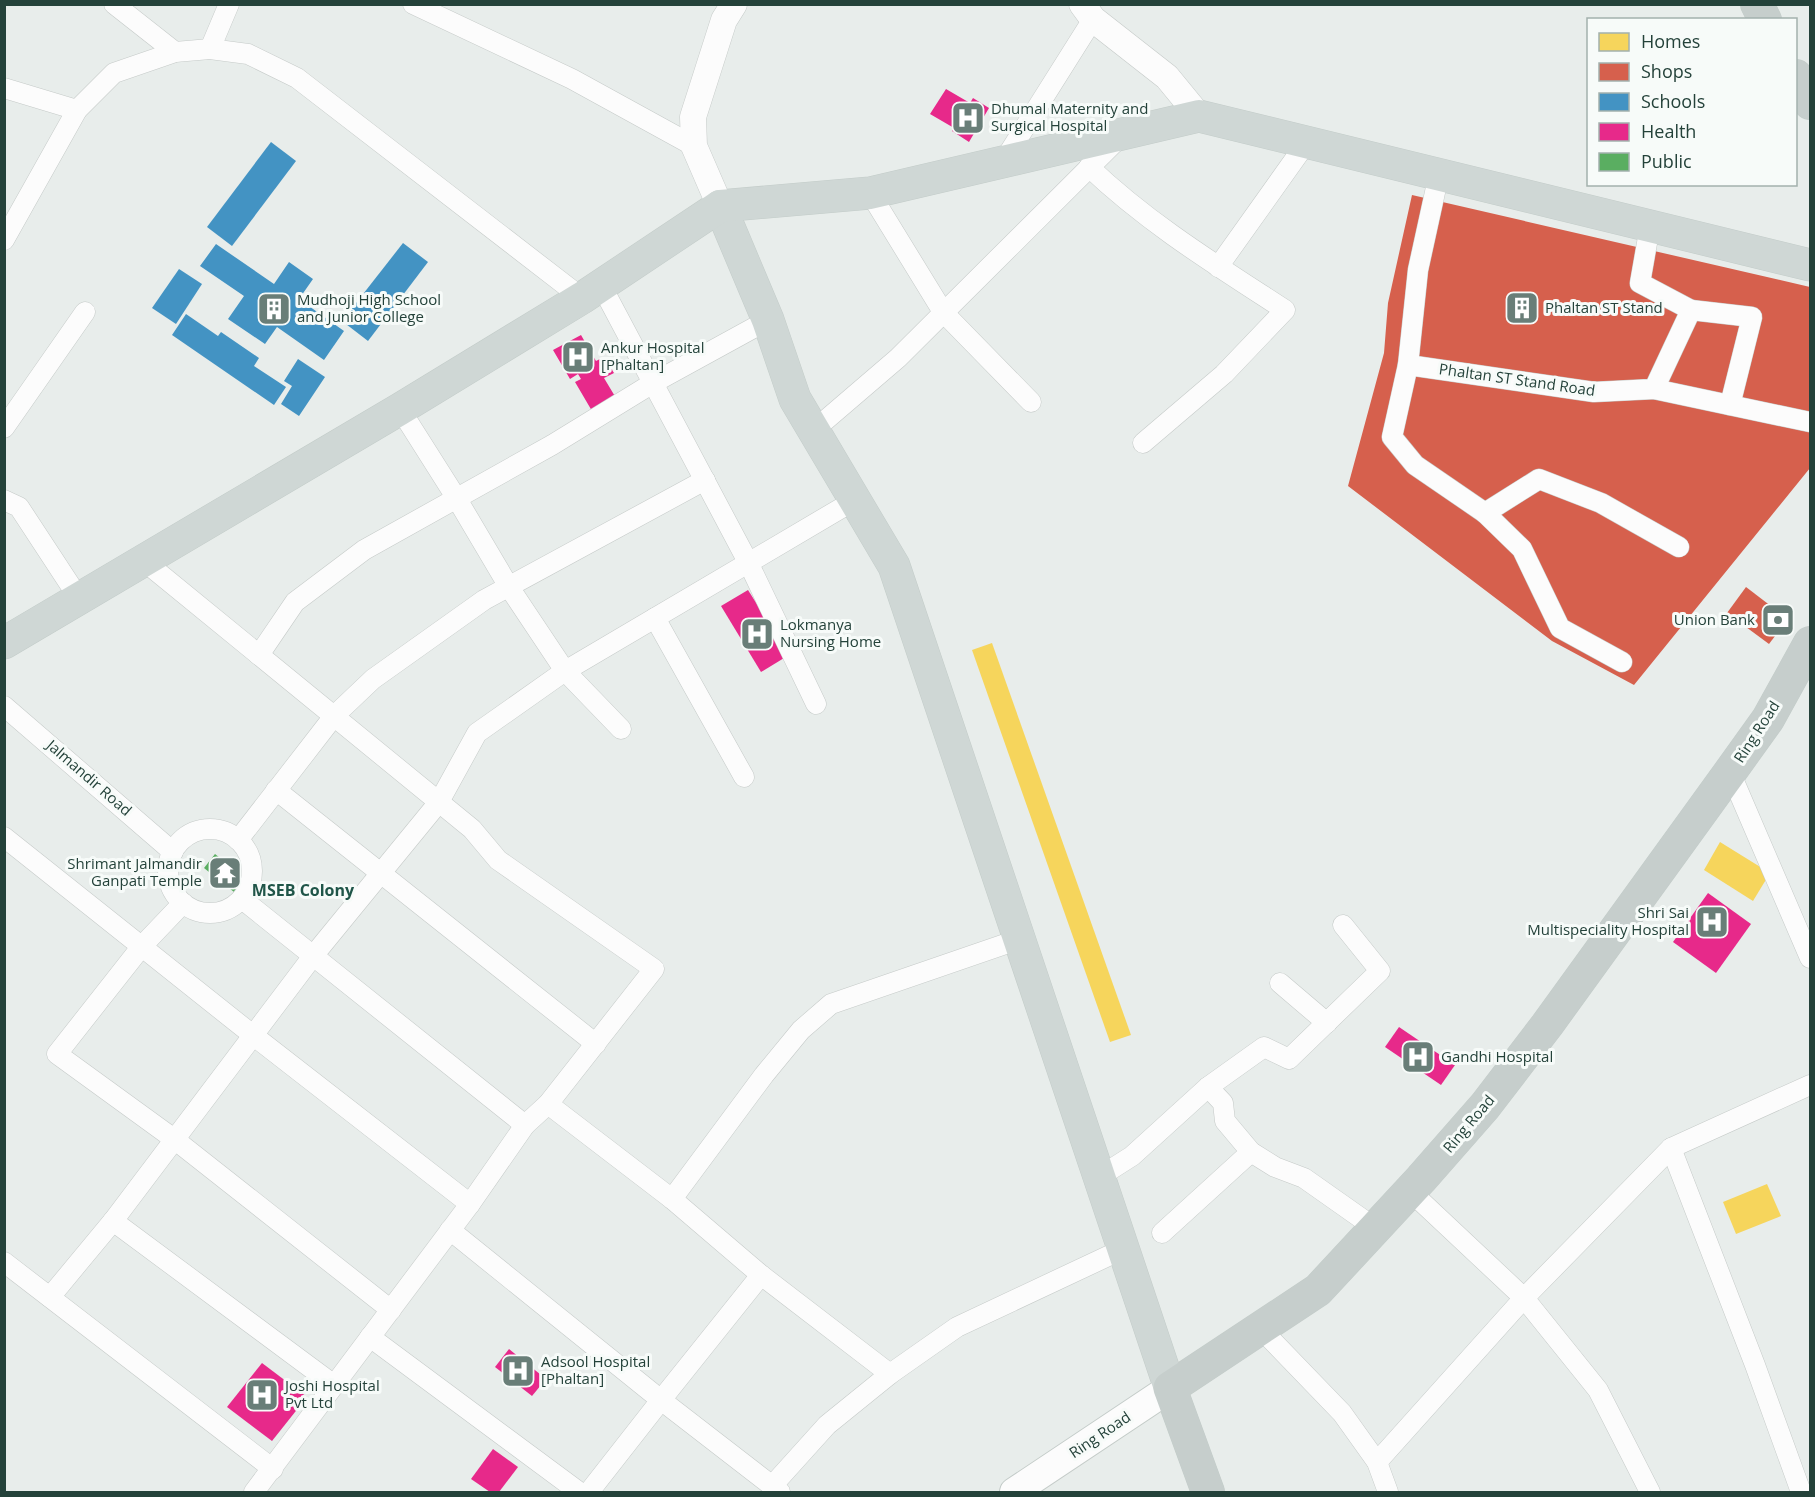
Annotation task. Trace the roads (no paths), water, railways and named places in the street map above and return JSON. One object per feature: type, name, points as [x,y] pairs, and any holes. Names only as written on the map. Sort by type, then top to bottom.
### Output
[{"type":"highway","points":[[1757,4],[1764,18]]},
{"type":"highway","points":[[1797,78],[1810,103]]},
{"type":"highway","name":"Ring Road","points":[[1170,1388],[1318,1290],[1485,1106],[1547,1025],[1768,718],[1810,643]]},
{"type":"highway","points":[[1170,1388],[1208,1492]]},
{"type":"main road","points":[[4,643],[400,409],[592,291],[720,206],[870,193],[1199,116],[1810,265]]},
{"type":"main road","points":[[720,206],[768,320],[795,399],[894,566],[1170,1388]]},
{"type":"main road","name":"Ring Road","points":[[1014,1492],[1170,1388]]},
{"type":"street","points":[[114,4],[175,52]]},
{"type":"street","points":[[210,49],[229,4]]},
{"type":"street","points":[[413,4],[572,79],[694,146]]},
{"type":"street","points":[[720,206],[694,146],[693,117],[724,20],[734,4]]},
{"type":"street","points":[[1002,162],[1088,12],[1167,76],[1199,116]]},
{"type":"street","points":[[4,240],[78,110],[114,73],[175,52],[210,49],[248,54],[297,78],[592,291],[653,383],[748,562],[816,704]]},
{"type":"street","points":[[4,88],[78,110]]},
{"type":"street","points":[[814,430],[897,358],[1123,134]]},
{"type":"street","points":[[1218,267],[1307,142]]},
{"type":"street","points":[[1089,167],[1120,196],[1182,243],[1285,310],[1224,374],[1143,442]]},
{"type":"street","points":[[1439,174],[1418,270],[1408,366],[1392,437],[1415,465],[1485,513],[1522,549],[1560,628],[1622,662]]},
{"type":"street","points":[[870,193],[943,312],[1031,402]]},
{"type":"street","points":[[1650,226],[1640,283],[1691,310],[1752,317],[1730,405]]},
{"type":"street","points":[[1654,389],[1691,310]]},
{"type":"street","points":[[4,428],[85,312]]},
{"type":"street","points":[[259,655],[295,602],[364,550],[552,446],[653,383],[768,320]]},
{"type":"street","name":"Phaltan ST Stand Road","points":[[1408,366],[1594,392],[1654,389],[1810,422]]},
{"type":"street","points":[[400,409],[509,587],[565,671],[621,729]]},
{"type":"street","points":[[1485,513],[1539,479],[1601,503],[1679,547]]},
{"type":"street","points":[[238,840],[334,716],[373,679],[484,600],[705,480]]},
{"type":"street","points":[[4,500],[19,507],[80,600]]},
{"type":"street","points":[[50,1298],[113,1221],[314,956],[439,802],[477,733],[565,671],[855,500]]},
{"type":"street","points":[[144,561],[472,829],[498,860],[654,969],[548,1104],[525,1125],[470,1204],[254,1492]]},
{"type":"street","points":[[655,618],[744,777]]},
{"type":"street","name":"Jalmandir Road","points":[[4,706],[173,852]]},
{"type":"street","points":[[1730,772],[1810,958]]},
{"type":"street","points":[[276,790],[596,1044]]},
{"type":"street","points":[[202,830],[227,833],[238,840],[250,858],[252,879],[248,889],[242,899],[232,907],[220,912],[207,913],[194,910],[183,903],[174,892],[169,879],[169,865],[173,852],[191,834],[202,830]]},
{"type":"street","points":[[4,837],[470,1204]]},
{"type":"street","points":[[242,899],[525,1125]]},
{"type":"street","points":[[183,903],[142,946],[57,1054],[174,1139],[391,1310]]},
{"type":"street","points":[[1099,1177],[1132,1156],[1208,1087],[1264,1047],[1289,1059],[1380,971],[1343,925]]},
{"type":"street","points":[[672,1199],[764,1075],[801,1030],[831,1004],[1020,939]]},
{"type":"street","points":[[1281,983],[1327,1023]]},
{"type":"street","points":[[1377,1462],[1524,1298],[1671,1148],[1810,1085]]},
{"type":"street","points":[[1208,1087],[1223,1102],[1225,1121],[1251,1152],[1275,1167],[1304,1178],[1375,1228]]},
{"type":"street","points":[[548,1104],[672,1199],[761,1275],[890,1374]]},
{"type":"street","points":[[1671,1148],[1755,1365],[1801,1492]]},
{"type":"street","points":[[1162,1233],[1251,1152]]},
{"type":"street","points":[[1410,1191],[1524,1298],[1598,1390],[1650,1492]]},
{"type":"street","points":[[113,1221],[334,1385]]},
{"type":"street","points":[[450,1230],[661,1400],[776,1489],[827,1425],[890,1374],[957,1327],[1123,1249]]},
{"type":"street","points":[[4,1262],[273,1469]]},
{"type":"street","points":[[589,1492],[761,1275]]},
{"type":"street","points":[[1260,1328],[1342,1413],[1377,1462],[1388,1492]]},
{"type":"street","points":[[370,1338],[579,1492]]},
{"type":"place","name":"Dhumal Maternity and Surgical Hospital","points":[[968,118]]},
{"type":"place","name":"Phaltan ST Stand","points":[[1522,308]]},
{"type":"place","name":"Mudhoji High School and Junior College","points":[[274,309]]},
{"type":"place","name":"Ankur Hospital [Phaltan]","points":[[578,357]]},
{"type":"place","name":"Union Bank","points":[[1778,620]]},
{"type":"place","name":"Lokmanya Nursing Home","points":[[757,634]]},
{"type":"place","name":"Shrimant Jalmandir Ganpati Temple","points":[[225,873]]},
{"type":"place","name":"Shri Sai Multispeciality Hospital","points":[[1712,922]]},
{"type":"place","name":"Gandhi Hospital","points":[[1418,1057]]},
{"type":"place","name":"Adsool Hospital [Phaltan]","points":[[518,1371]]},
{"type":"place","name":"Joshi Hospital Pvt Ltd","points":[[262,1395]]},
{"type":"district","name":"MSEB Colony","points":[[303,890]]}]
